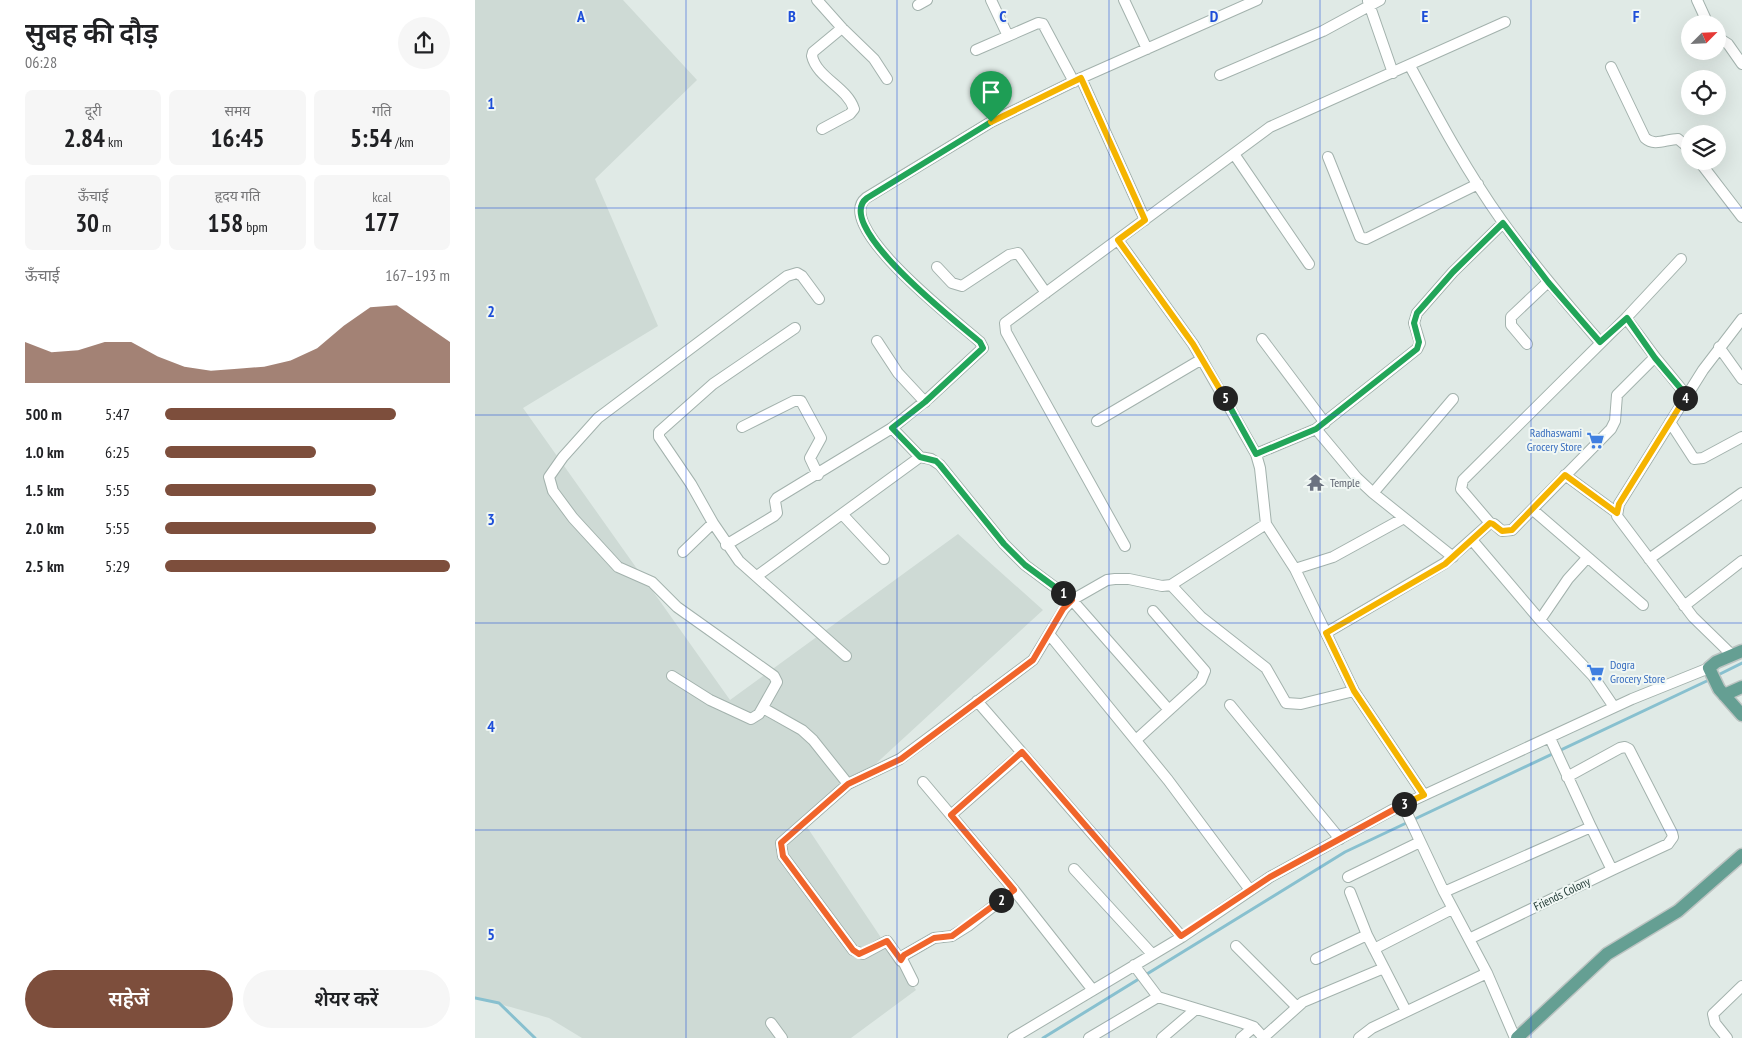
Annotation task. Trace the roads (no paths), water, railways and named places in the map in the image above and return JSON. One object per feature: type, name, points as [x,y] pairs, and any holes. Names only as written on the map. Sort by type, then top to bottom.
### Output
[{"type":"main road","points":[[1737,653],[1709,671],[1722,692],[1742,715]]},
{"type":"main road","points":[[1722,692],[1742,687]]},
{"type":"main road","points":[[1516,1038],[1601,959],[1617,947],[1678,911],[1742,855]]},
{"type":"street","points":[[817,0],[841,28],[874,59],[887,79]]},
{"type":"street","points":[[991,0],[1007,36]]},
{"type":"street","points":[[1124,0],[1147,49]]},
{"type":"street","points":[[726,545],[774,516],[777,513],[775,501],[777,498],[818,475],[892,428],[925,402],[983,348],[980,342],[895,266],[866,231],[859,214],[860,204],[963,138],[1077,80],[1257,0]]},
{"type":"street","points":[[1220,75],[1323,31],[1369,3],[1380,0]]},
{"type":"street","points":[[1697,0],[1704,15]]},
{"type":"street","points":[[1369,3],[1393,73]]},
{"type":"street","points":[[1125,546],[1006,332],[1005,323],[1270,127],[1505,22]]},
{"type":"street","points":[[976,50],[1038,23],[1043,24],[1077,80],[1145,220]]},
{"type":"street","points":[[822,129],[850,114],[854,108],[850,101],[819,70],[812,56],[813,52],[841,28]]},
{"type":"street","points":[[1726,43],[1742,64]]},
{"type":"street","points":[[1410,66],[1477,184],[1503,223],[1548,282],[1600,342]]},
{"type":"street","points":[[1611,67],[1645,138],[1650,143],[1678,139],[1681,142]]},
{"type":"street","points":[[1233,154],[1309,264]]},
{"type":"street","points":[[1328,157],[1360,237],[1366,240],[1477,184]]},
{"type":"street","points":[[1706,170],[1742,217]]},
{"type":"street","points":[[1256,454],[1320,426],[1417,349],[1419,342],[1414,323],[1417,313],[1453,272],[1503,223]]},
{"type":"street","points":[[1118,240],[1202,359],[1256,454],[1260,468],[1266,524],[1295,569],[1354,691],[1424,795]]},
{"type":"street","points":[[937,267],[952,284],[962,286],[1009,255],[1018,253],[1046,293]]},
{"type":"street","points":[[1655,358],[1617,395],[1615,421],[1611,429],[1517,526],[1507,532],[1490,523],[1461,489],[1463,480],[1600,342],[1627,318],[1681,259]]},
{"type":"street","points":[[672,676],[710,700],[746,718],[755,718],[763,708],[777,679],[677,607],[652,582],[619,567],[573,518],[553,491],[549,480],[563,457],[598,418],[787,276],[797,273],[802,276],[819,299]]},
{"type":"street","points":[[1527,344],[1511,325],[1511,317],[1548,282]]},
{"type":"street","points":[[1627,318],[1655,358],[1687,396]]},
{"type":"street","points":[[1737,653],[1685,606],[1619,521],[1617,513],[1619,504],[1670,422],[1719,347],[1742,318]]},
{"type":"street","points":[[795,328],[713,384],[659,432],[659,437],[691,484],[726,545],[739,561],[846,656]]},
{"type":"street","points":[[1262,339],[1357,478],[1453,557]]},
{"type":"street","points":[[877,341],[898,372],[925,402]]},
{"type":"street","points":[[1719,347],[1742,379]]},
{"type":"street","points":[[1097,421],[1202,359]]},
{"type":"street","points":[[1373,493],[1453,399]]},
{"type":"street","points":[[742,427],[794,401],[801,401],[820,434],[821,440],[810,458],[818,475]]},
{"type":"street","points":[[1670,422],[1693,459],[1703,458],[1742,437]]},
{"type":"street","points":[[892,428],[920,457],[936,461],[940,465],[1004,544],[1025,565],[1072,600],[1169,710]]},
{"type":"street","points":[[757,576],[920,457]]},
{"type":"street","points":[[1565,475],[1617,513]]},
{"type":"street","points":[[1649,559],[1742,493]]},
{"type":"street","points":[[1533,510],[1643,605]]},
{"type":"street","points":[[842,514],[884,559]]},
{"type":"street","points":[[1295,569],[1333,557],[1404,518]]},
{"type":"street","points":[[683,552],[713,523]]},
{"type":"street","points":[[1326,633],[1453,557],[1490,523]]},
{"type":"street","points":[[913,981],[887,941],[863,954],[856,952],[783,856],[780,847],[784,839],[848,784],[901,759],[1033,660],[1072,600],[1107,580],[1129,579],[1145,584],[1171,585],[1266,524]]},
{"type":"street","points":[[1472,540],[1540,620],[1593,676],[1615,707]]},
{"type":"street","points":[[1540,620],[1567,579],[1587,558]]},
{"type":"street","points":[[1685,606],[1742,561]]},
{"type":"street","points":[[1171,585],[1201,617],[1266,668],[1285,703],[1301,704],[1354,691]]},
{"type":"street","points":[[1136,740],[1201,681],[1205,672],[1153,611]]},
{"type":"street","points":[[1049,634],[1136,740],[1249,890]]},
{"type":"street","points":[[1013,1038],[1181,936],[1249,890],[1403,805],[1424,795],[1554,748],[1615,707],[1709,671]]},
{"type":"street","points":[[977,701],[1181,936]]},
{"type":"street","points":[[1230,705],[1340,839]]},
{"type":"street","points":[[763,708],[802,730],[813,740],[848,784]]},
{"type":"street","points":[[1554,748],[1612,870]]},
{"type":"street","name":"Friends Colony","points":[[1469,939],[1668,844],[1673,837],[1629,749],[1621,748],[1567,777]]},
{"type":"street","points":[[951,815],[1022,752]]},
{"type":"street","points":[[923,782],[1014,890],[1092,989]]},
{"type":"street","points":[[1403,805],[1444,892],[1487,973],[1516,1038]]},
{"type":"street","points":[[1444,892],[1591,827]]},
{"type":"street","points":[[1348,877],[1420,842]]},
{"type":"street","points":[[1074,869],[1152,954]]},
{"type":"street","points":[[901,960],[904,955],[934,938],[948,938],[968,926],[1014,890]]},
{"type":"street","points":[[1350,892],[1367,935],[1406,1012]]},
{"type":"street","points":[[1374,948],[1453,908]]},
{"type":"street","points":[[1316,959],[1367,935]]},
{"type":"street","points":[[1236,946],[1297,1007]]},
{"type":"street","points":[[1134,965],[1158,997],[1254,1027],[1264,1038],[1303,1002],[1384,968]]},
{"type":"street","points":[[1359,1038],[1371,1028],[1487,973]]},
{"type":"street","points":[[1727,1038],[1715,1024],[1713,1014],[1742,986]]},
{"type":"street","points":[[1089,1038],[1158,997]]},
{"type":"street","points":[[1162,1038],[1196,1008]]},
{"type":"street","points":[[771,1023],[782,1038]]},
{"type":"street","points":[[1241,1038],[1254,1027]]},
{"type":"waterway","points":[[1716,676],[1742,663]]},
{"type":"waterway","points":[[1043,1038],[1345,852],[1711,679]]},
{"type":"waterway","points":[[475,998],[499,1003],[535,1038]]},
{"type":"place","name":"Radhaswami Grocery Store","points":[[1596,440]]},
{"type":"place","name":"Temple","points":[[1316,483]]},
{"type":"place","name":"Dogra Grocery Store","points":[[1596,672]]}]
